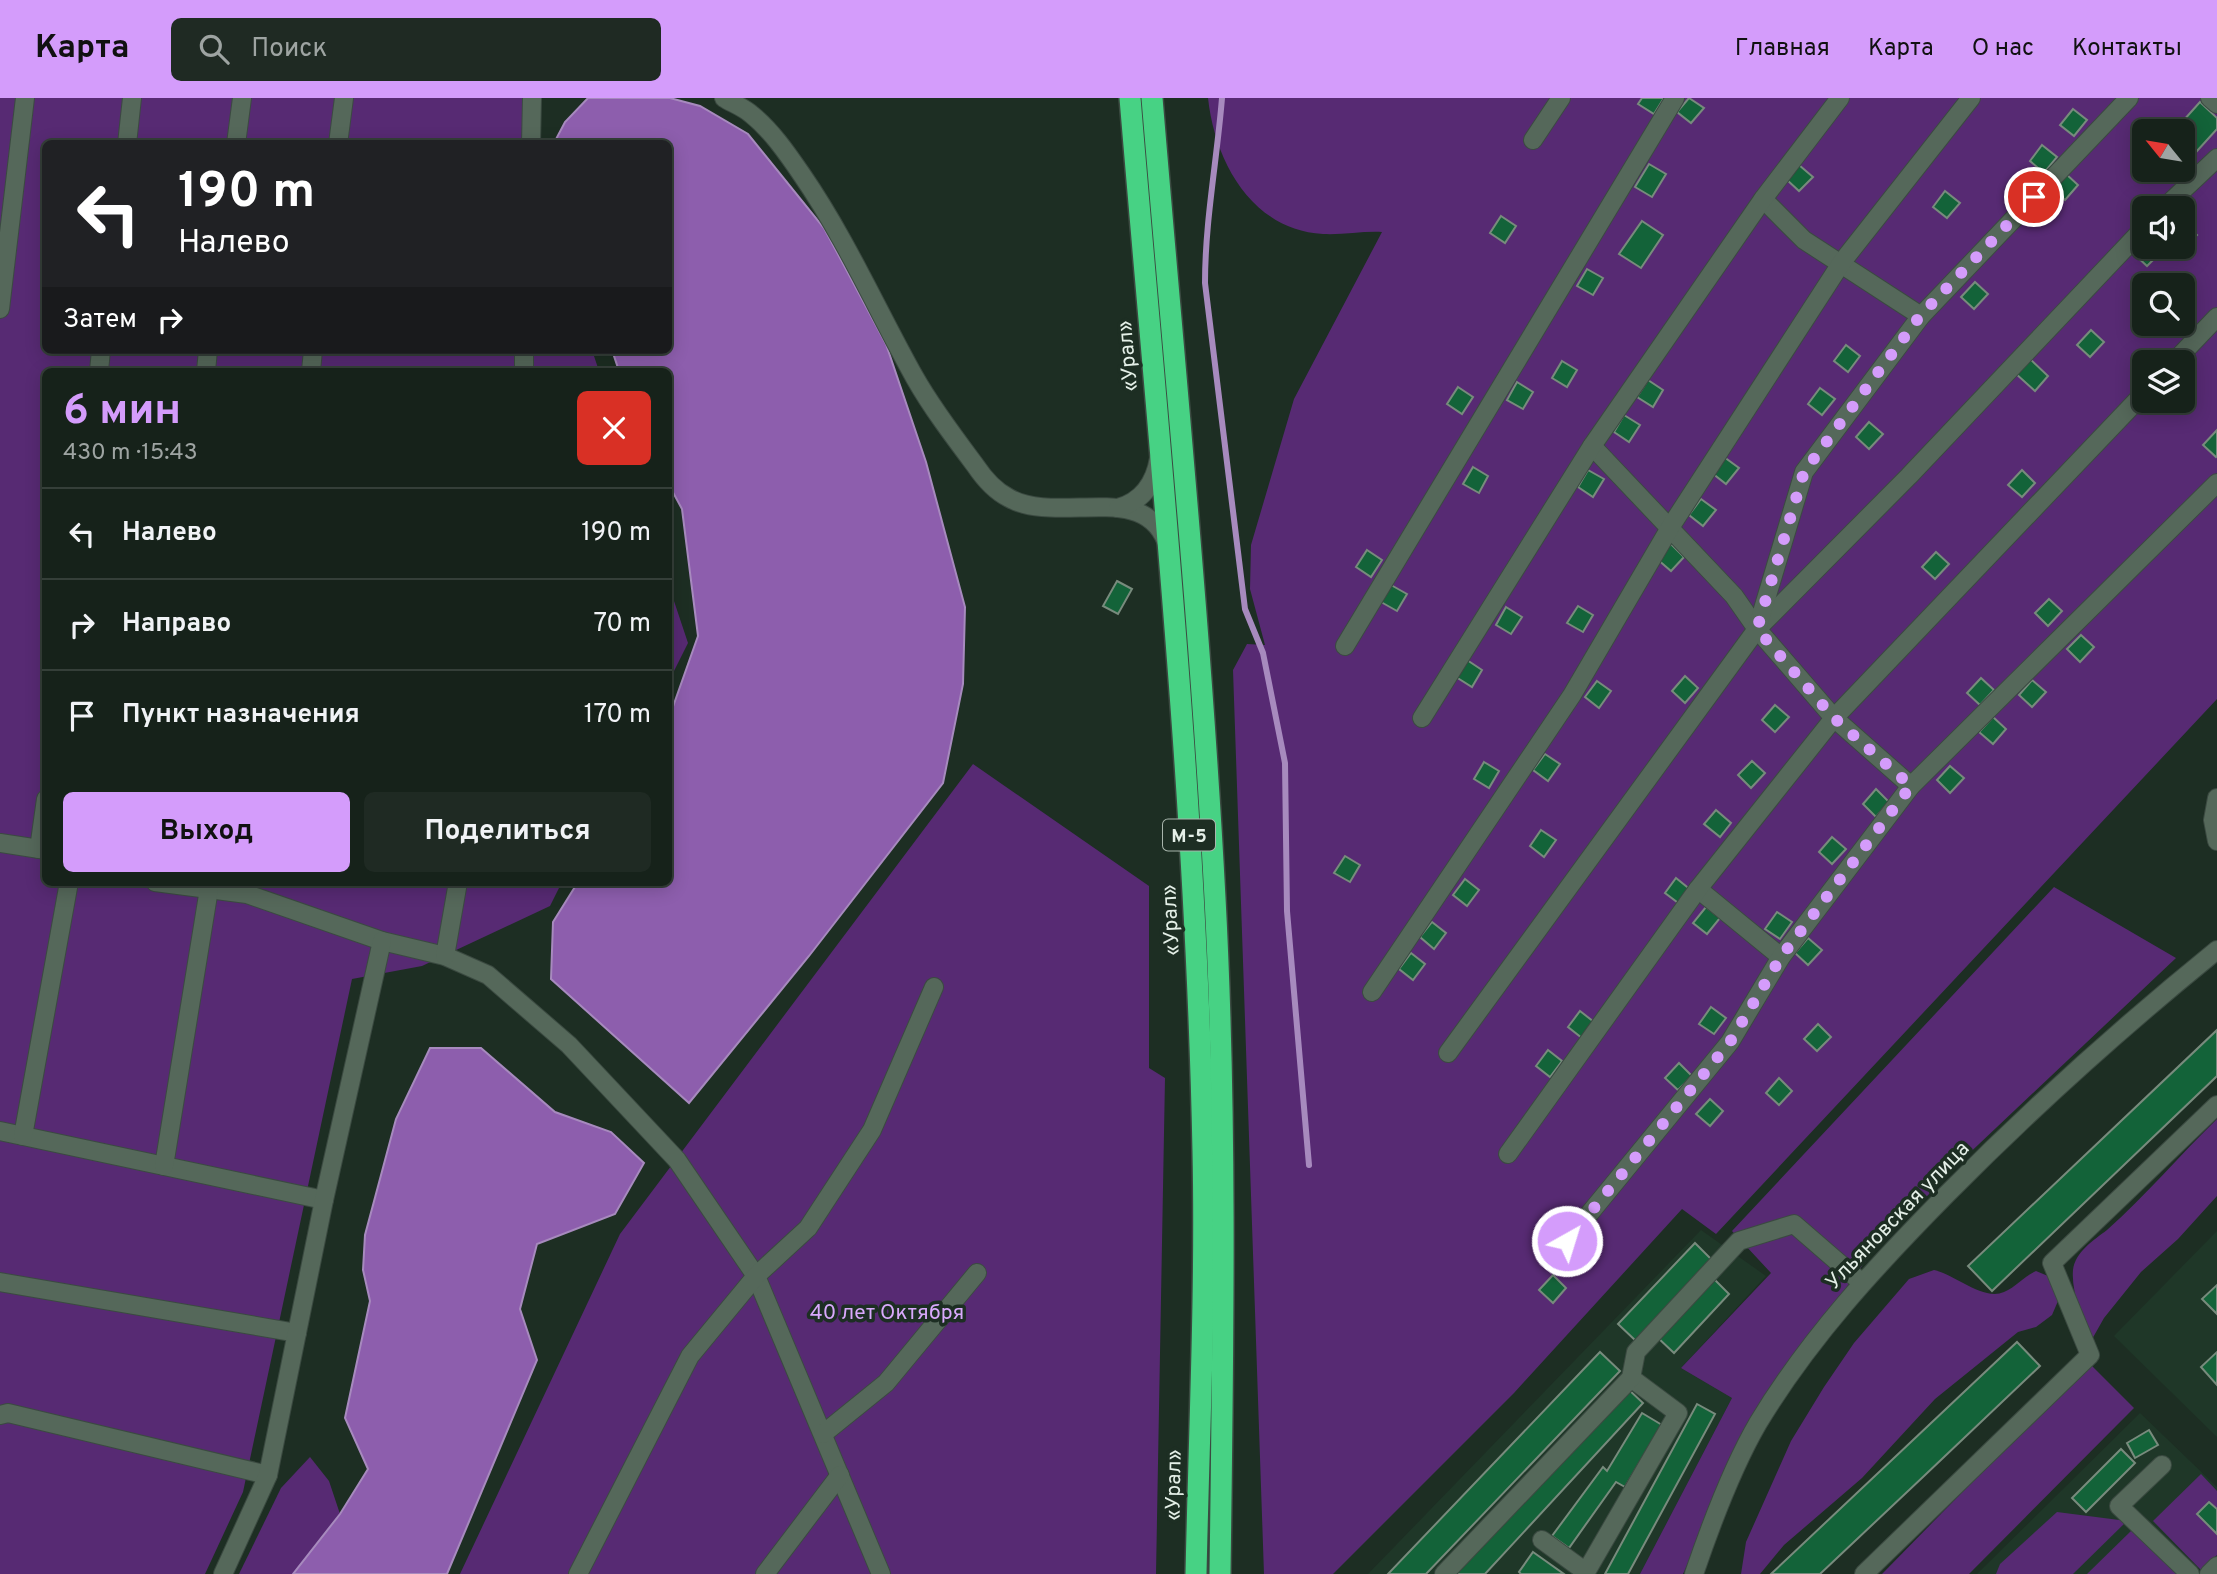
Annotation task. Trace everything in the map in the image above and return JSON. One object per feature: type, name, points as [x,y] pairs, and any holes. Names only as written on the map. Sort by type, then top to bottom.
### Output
[{"type":"highway","name":"«Урал»","points":[[1130,98],[1194,902],[1203,1153],[1196,1574]]},
{"type":"highway","name":"М-5","points":[[1152,98],[1203,710],[1215,900],[1223,1153],[1220,1574]]},
{"type":"street","points":[[0,309],[25,98]]},
{"type":"street","points":[[127,140],[132,98]]},
{"type":"street","points":[[237,140],[242,98]]},
{"type":"street","points":[[339,140],[344,98]]},
{"type":"street","points":[[531,140],[532,98]]},
{"type":"street","points":[[723,98],[751,113],[783,148],[818,199],[866,281],[916,379],[987,481],[1008,498],[1031,506],[1057,510],[1118,508],[1149,515],[1159,526],[1167,544]]},
{"type":"street","points":[[1534,140],[1560,98]]},
{"type":"street","points":[[1345,646],[1675,98]]},
{"type":"street","points":[[1422,718],[1592,446],[1763,199],[1840,98]]},
{"type":"street","points":[[1372,992],[1572,695],[1671,526],[1842,262],[1971,98]]},
{"type":"street","points":[[1757,629],[1804,472],[1920,316],[2129,98]]},
{"type":"street","points":[[2210,98],[2217,104]]},
{"type":"street","points":[[2177,196],[2217,158]]},
{"type":"street","points":[[1763,199],[1804,240],[1842,262],[1920,316]]},
{"type":"street","points":[[1448,1053],[1757,629],[1909,476],[2132,241]]},
{"type":"street","points":[[2185,350],[2217,317]]},
{"type":"street","points":[[1508,1153],[1698,889],[1834,718],[2132,406]]},
{"type":"street","points":[[1592,446],[1671,526],[1734,596],[1757,629],[1834,718],[1911,786]]},
{"type":"street","points":[[1118,508],[1135,502],[1145,492],[1156,473],[1160,455]]},
{"type":"street","points":[[1567,1241],[1730,1042],[1781,957],[1911,786],[2217,482]]},
{"type":"street","points":[[2217,798],[2213,820],[2217,841]]},
{"type":"street","points":[[0,843],[42,850]]},
{"type":"street","points":[[23,1136],[68,886]]},
{"type":"street","points":[[186,886],[209,889],[247,888],[382,941],[445,956],[488,975],[569,1045],[677,1160],[755,1276],[881,1574]]},
{"type":"street","points":[[445,956],[457,886]]},
{"type":"street","points":[[164,1166],[209,889]]},
{"type":"street","points":[[1698,889],[1781,957]]},
{"type":"street","points":[[223,1574],[268,1475],[324,1200],[382,941]]},
{"type":"street","name":"Ульяновская улица","points":[[1694,1574],[1757,1426],[1805,1351],[1861,1282],[2009,1131],[2161,995],[2217,950]]},
{"type":"street","points":[[578,1574],[690,1356],[755,1276],[808,1228],[872,1130],[934,987]]},
{"type":"street","points":[[1864,1574],[2090,1355],[2052,1263],[2217,1105]]},
{"type":"street","points":[[0,1131],[324,1200]]},
{"type":"street","points":[[1444,1574],[1631,1377],[1636,1352],[1739,1241],[1794,1224],[1861,1282]]},
{"type":"street","points":[[822,1434],[887,1383],[976,1273]]},
{"type":"street","points":[[0,1282],[297,1333]]},
{"type":"street","points":[[1542,1541],[1586,1572],[1678,1412],[1631,1377]]},
{"type":"street","points":[[0,1415],[8,1413],[268,1475]]},
{"type":"street","points":[[2162,1465],[2119,1506],[2190,1574]]},
{"type":"street","points":[[765,1574],[840,1475]]},
{"type":"street","points":[[2209,1574],[2217,1566]]},
{"type":"shaded area","points":[[588,98],[670,98],[700,106],[748,134],[824,228],[886,344],[926,462],[965,607],[963,684],[943,783],[809,956],[689,1103],[551,979],[553,922],[576,886],[672,886],[672,710],[698,636],[682,509],[672,491],[672,368],[618,368],[613,354],[672,354],[672,140],[556,140],[565,122]]},
{"type":"shaded area","points":[[430,1048],[481,1048],[555,1112],[611,1132],[644,1163],[615,1214],[537,1244],[520,1309],[537,1360],[447,1574],[293,1574],[340,1514],[368,1469],[345,1418],[370,1301],[363,1270],[365,1235],[396,1119]]},
{"type":"shaded area","points":[[1701,1230],[1766,1276],[1681,1368],[1732,1398],[1640,1574],[1368,1574]]},
{"type":"shaded area","points":[[2217,1231],[2217,1437],[2114,1336]]},
{"type":"shaded area","points":[[2140,1413],[2217,1487],[2217,1574],[1977,1574]]},
{"type":"green space","points":[[0,98],[527,98],[526,140],[42,140],[42,354],[593,354],[598,368],[42,368],[42,886],[560,886],[550,906],[422,966],[352,979],[243,1492],[205,1574],[0,1574]]},
{"type":"green space","points":[[1208,98],[2217,98],[2217,699],[1716,1234],[1682,1209],[1514,1393],[1333,1574],[1264,1574],[1233,670],[1247,644],[1265,645],[1250,589],[1251,545],[1294,399],[1382,232],[1323,234],[1298,230],[1276,220],[1257,206],[1242,188],[1219,146]]},
{"type":"green space","points":[[672,595],[688,643],[672,675]]},
{"type":"green space","name":"40 лет Октября","points":[[973,764],[1149,886],[1149,1068],[1165,1078],[1156,1574],[460,1574],[620,1234]]},
{"type":"green space","points":[[2054,887],[2176,958],[1960,1162],[1870,1255],[1755,1413],[1683,1574],[1640,1574],[1732,1398],[1681,1368],[1771,1273],[1732,1231]]},
{"type":"green space","points":[[2217,1119],[2217,1196],[2178,1239],[2141,1272],[2104,1318],[2091,1341],[2087,1339],[2074,1287],[2073,1270],[2077,1258]]},
{"type":"green space","points":[[1934,1270],[1978,1290],[1996,1294],[2008,1290],[2036,1271],[2048,1276],[2057,1286],[2058,1301],[2052,1315],[2036,1327],[2018,1332],[1935,1399],[1862,1478],[1784,1545],[1760,1574],[1741,1574],[1746,1542],[1791,1441],[1824,1387],[1854,1343],[1909,1279]]},
{"type":"green space","points":[[2089,1363],[2134,1408],[1969,1574],[1882,1574]]},
{"type":"green space","points":[[310,1457],[329,1481],[340,1514],[293,1574],[239,1574],[281,1488]]},
{"type":"green space","points":[[2201,1474],[2217,1491],[2217,1555],[2201,1570],[2153,1521]]},
{"type":"green space","points":[[2057,1512],[2127,1521],[2073,1574],[1996,1574],[2000,1564]]},
{"type":"green space","points":[[2132,1530],[2179,1574],[2087,1574]]},
{"type":"building","points":[[1642,98],[1664,98],[1654,114],[1638,104]]},
{"type":"building","points":[[1689,98],[1704,108],[1691,123],[1677,112]]},
{"type":"building","points":[[2200,102],[2217,118],[2217,129],[2197,151],[2195,119],[2185,119]]},
{"type":"building","points":[[2073,109],[2087,120],[2074,136],[2060,125]]},
{"type":"building","points":[[2042,145],[2057,157],[2044,173],[2030,161]]},
{"type":"building","points":[[1649,164],[1666,174],[1652,197],[1635,187]]},
{"type":"building","points":[[1799,165],[1813,177],[1799,191],[1786,179]]},
{"type":"building","points":[[2065,173],[2078,185],[2065,200],[2052,188]]},
{"type":"building","points":[[1945,191],[1960,203],[1947,218],[1933,207]]},
{"type":"building","points":[[1501,216],[1516,226],[1505,243],[1490,233]]},
{"type":"building","points":[[1642,221],[1663,235],[1641,268],[1619,254]]},
{"type":"building","points":[[2139,259],[2154,259],[2147,266]]},
{"type":"building","points":[[1587,269],[1603,278],[1593,295],[1577,286]]},
{"type":"building","points":[[1975,282],[1988,294],[1974,309],[1961,297]]},
{"type":"building","points":[[2091,330],[2104,342],[2090,357],[2077,345]]},
{"type":"building","points":[[1846,345],[1860,356],[1848,372],[1834,361]]},
{"type":"building","points":[[2029,358],[2048,376],[2035,391],[2015,373]]},
{"type":"building","points":[[1562,361],[1577,370],[1567,387],[1552,378]]},
{"type":"building","points":[[1648,380],[1663,390],[1653,407],[1637,397]]},
{"type":"building","points":[[1517,382],[1533,392],[1523,409],[1507,400]]},
{"type":"building","points":[[1458,387],[1473,397],[1462,414],[1447,404]]},
{"type":"building","points":[[1820,388],[1835,399],[1822,415],[1808,404]]},
{"type":"building","points":[[1624,415],[1640,425],[1629,442],[1614,432]]},
{"type":"building","points":[[1869,422],[1883,434],[1869,449],[1856,437]]},
{"type":"building","points":[[2217,430],[2217,456],[2216,457],[2203,445]]},
{"type":"building","points":[[1724,457],[1739,468],[1726,484],[1712,473]]},
{"type":"building","points":[[1473,467],[1488,476],[1479,493],[1463,484]]},
{"type":"building","points":[[1588,470],[1604,479],[1593,497],[1578,487]]},
{"type":"building","points":[[2022,470],[2035,483],[2022,497],[2008,485]]},
{"type":"building","points":[[1701,499],[1716,510],[1703,526],[1689,515]]},
{"type":"building","points":[[1671,544],[1684,557],[1671,571],[1657,559]]},
{"type":"building","points":[[1367,550],[1382,560],[1371,577],[1356,567]]},
{"type":"building","points":[[1936,552],[1949,564],[1935,579],[1922,567]]},
{"type":"building","points":[[1117,581],[1132,589],[1118,614],[1103,606]]},
{"type":"building","points":[[1391,585],[1407,594],[1397,611],[1381,602]]},
{"type":"building","points":[[2049,599],[2062,611],[2048,626],[2035,613]]},
{"type":"building","points":[[1578,606],[1593,615],[1583,632],[1567,623]]},
{"type":"building","points":[[1506,607],[1522,617],[1511,634],[1496,625]]},
{"type":"building","points":[[2081,635],[2094,647],[2080,662],[2067,649]]},
{"type":"building","points":[[1467,660],[1482,670],[1472,687],[1456,677]]},
{"type":"building","points":[[1685,676],[1698,688],[1685,703],[1672,691]]},
{"type":"building","points":[[1981,678],[1994,690],[1980,705],[1967,693]]},
{"type":"building","points":[[2032,680],[2046,692],[2032,707],[2019,695]]},
{"type":"building","points":[[1597,681],[1611,691],[1599,708],[1585,697]]},
{"type":"building","points":[[1775,705],[1789,717],[1775,732],[1762,720]]},
{"type":"building","points":[[1993,717],[2006,729],[1993,744],[1979,732]]},
{"type":"building","points":[[1545,754],[1560,764],[1548,781],[1533,770]]},
{"type":"building","points":[[1752,761],[1765,773],[1751,788],[1738,775]]},
{"type":"building","points":[[1484,762],[1499,771],[1489,788],[1474,779]]},
{"type":"building","points":[[1950,766],[1964,778],[1950,793],[1937,780]]},
{"type":"building","points":[[1876,789],[1889,802],[1876,817],[1863,804]]},
{"type":"building","points":[[1716,810],[1731,823],[1720,837],[1704,824]]},
{"type":"building","points":[[1541,830],[1556,840],[1544,857],[1530,846]]},
{"type":"building","points":[[1832,837],[1846,849],[1832,864],[1819,852]]},
{"type":"building","points":[[1345,856],[1360,865],[1350,882],[1334,873]]},
{"type":"building","points":[[1676,878],[1692,891],[1681,905],[1665,893]]},
{"type":"building","points":[[1465,879],[1479,890],[1467,906],[1453,895]]},
{"type":"building","points":[[1706,907],[1720,918],[1707,934],[1693,923]]},
{"type":"building","points":[[1777,912],[1792,922],[1780,939],[1765,929]]},
{"type":"building","points":[[1432,922],[1446,933],[1434,949],[1420,937]]},
{"type":"building","points":[[1808,938],[1822,950],[1808,965],[1795,953]]},
{"type":"building","points":[[1411,953],[1425,964],[1413,980],[1399,969]]},
{"type":"building","points":[[1711,1007],[1726,1018],[1714,1034],[1699,1024]]},
{"type":"building","points":[[1580,1011],[1594,1022],[1582,1038],[1568,1027]]},
{"type":"building","points":[[1818,1024],[1831,1037],[1817,1051],[1804,1039]]},
{"type":"building","points":[[2217,1030],[2217,1076],[1992,1291],[1968,1266]]},
{"type":"building","points":[[1548,1050],[1562,1061],[1550,1077],[1536,1066]]},
{"type":"building","points":[[1679,1063],[1692,1076],[1678,1090],[1665,1078]]},
{"type":"building","points":[[1779,1078],[1792,1091],[1779,1105],[1766,1093]]},
{"type":"building","points":[[1710,1099],[1723,1111],[1710,1126],[1696,1114]]},
{"type":"building","points":[[1695,1243],[1713,1261],[1636,1341],[1618,1324]]},
{"type":"building","points":[[1553,1275],[1566,1288],[1553,1303],[1539,1290]]},
{"type":"building","points":[[1713,1278],[1729,1294],[1674,1353],[1657,1337]]},
{"type":"building","points":[[2217,1285],[2217,1314],[2202,1299]]},
{"type":"building","points":[[2017,1342],[2040,1366],[1924,1476],[1820,1574],[1771,1574]]},
{"type":"building","points":[[1600,1352],[1620,1371],[1426,1574],[1388,1574]]},
{"type":"building","points":[[2217,1352],[2217,1385],[2201,1367]]},
{"type":"building","points":[[1627,1388],[1643,1403],[1485,1574],[1454,1574]]},
{"type":"building","points":[[1697,1404],[1715,1414],[1628,1574],[1605,1574]]},
{"type":"building","points":[[1642,1413],[1662,1425],[1625,1487],[1616,1482],[1569,1548],[1552,1536],[1603,1467],[1607,1471]]},
{"type":"building","points":[[2149,1430],[2158,1445],[2135,1458],[2127,1443]]},
{"type":"building","points":[[2121,1449],[2135,1463],[2086,1512],[2072,1498]]},
{"type":"building","points":[[2209,1502],[2217,1509],[2217,1534],[2197,1514]]},
{"type":"building","points":[[1533,1552],[1564,1574],[1521,1574],[1519,1572]]},
{"type":"waterway","points":[[1222,98],[1209,214],[1205,283],[1245,609],[1263,653],[1285,763],[1287,911],[1309,1165]]},
{"type":"route","points":[[1567,1241],[1730,1042],[1781,957],[1911,786],[1834,718],[1757,629],[1804,472],[1920,316],[2034,197]]}]
